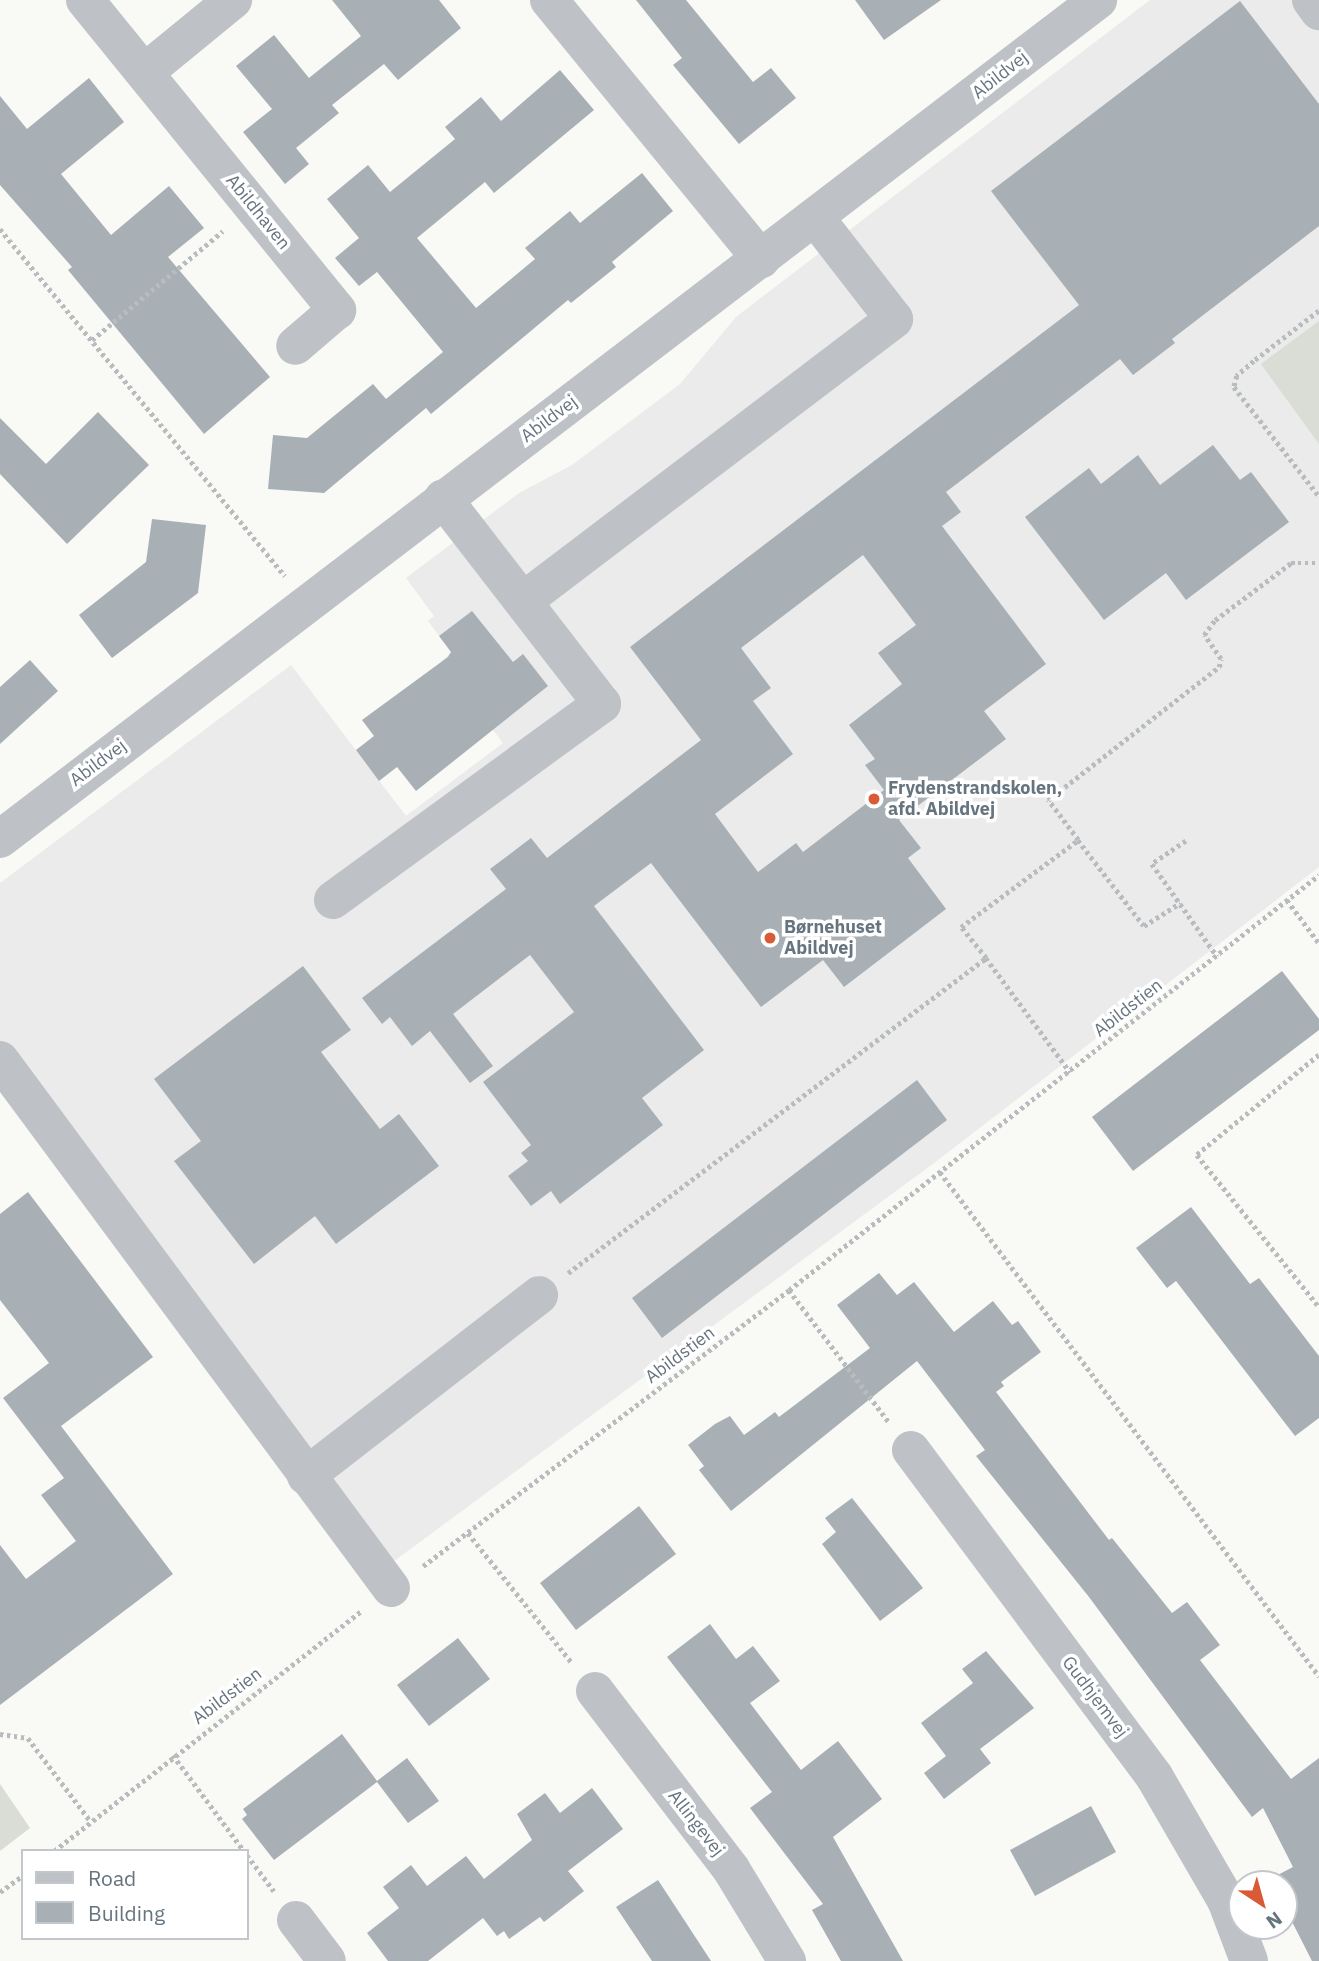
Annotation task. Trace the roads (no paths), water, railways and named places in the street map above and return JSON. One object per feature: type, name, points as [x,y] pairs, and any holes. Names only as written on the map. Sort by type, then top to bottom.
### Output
[{"type":"street","name":"Abildhaven","points":[[85,0],[337,310],[295,346]]},
{"type":"street","points":[[145,72],[233,0]]},
{"type":"street","points":[[549,0],[761,259]]},
{"type":"street","name":"Abildvej","points":[[0,839],[1098,0]]},
{"type":"street","points":[[523,601],[894,319],[815,217]]},
{"type":"street","points":[[333,900],[602,705],[443,498]]},
{"type":"street","points":[[0,1060],[391,1588]]},
{"type":"street","points":[[306,1476],[539,1295]]},
{"type":"street","name":"Gudhjemvej","points":[[911,1450],[1154,1776],[1226,1900],[1249,1961]]},
{"type":"street","name":"Allingevej","points":[[595,1691],[731,1869],[787,1961]]},
{"type":"street","points":[[296,1920],[327,1961]]},
{"type":"place","name":"Frydenstrandskolen, afd. Abildvej","points":[[874,799]]},
{"type":"place","name":"Børnehuset Abildvej","points":[[770,938]]}]
